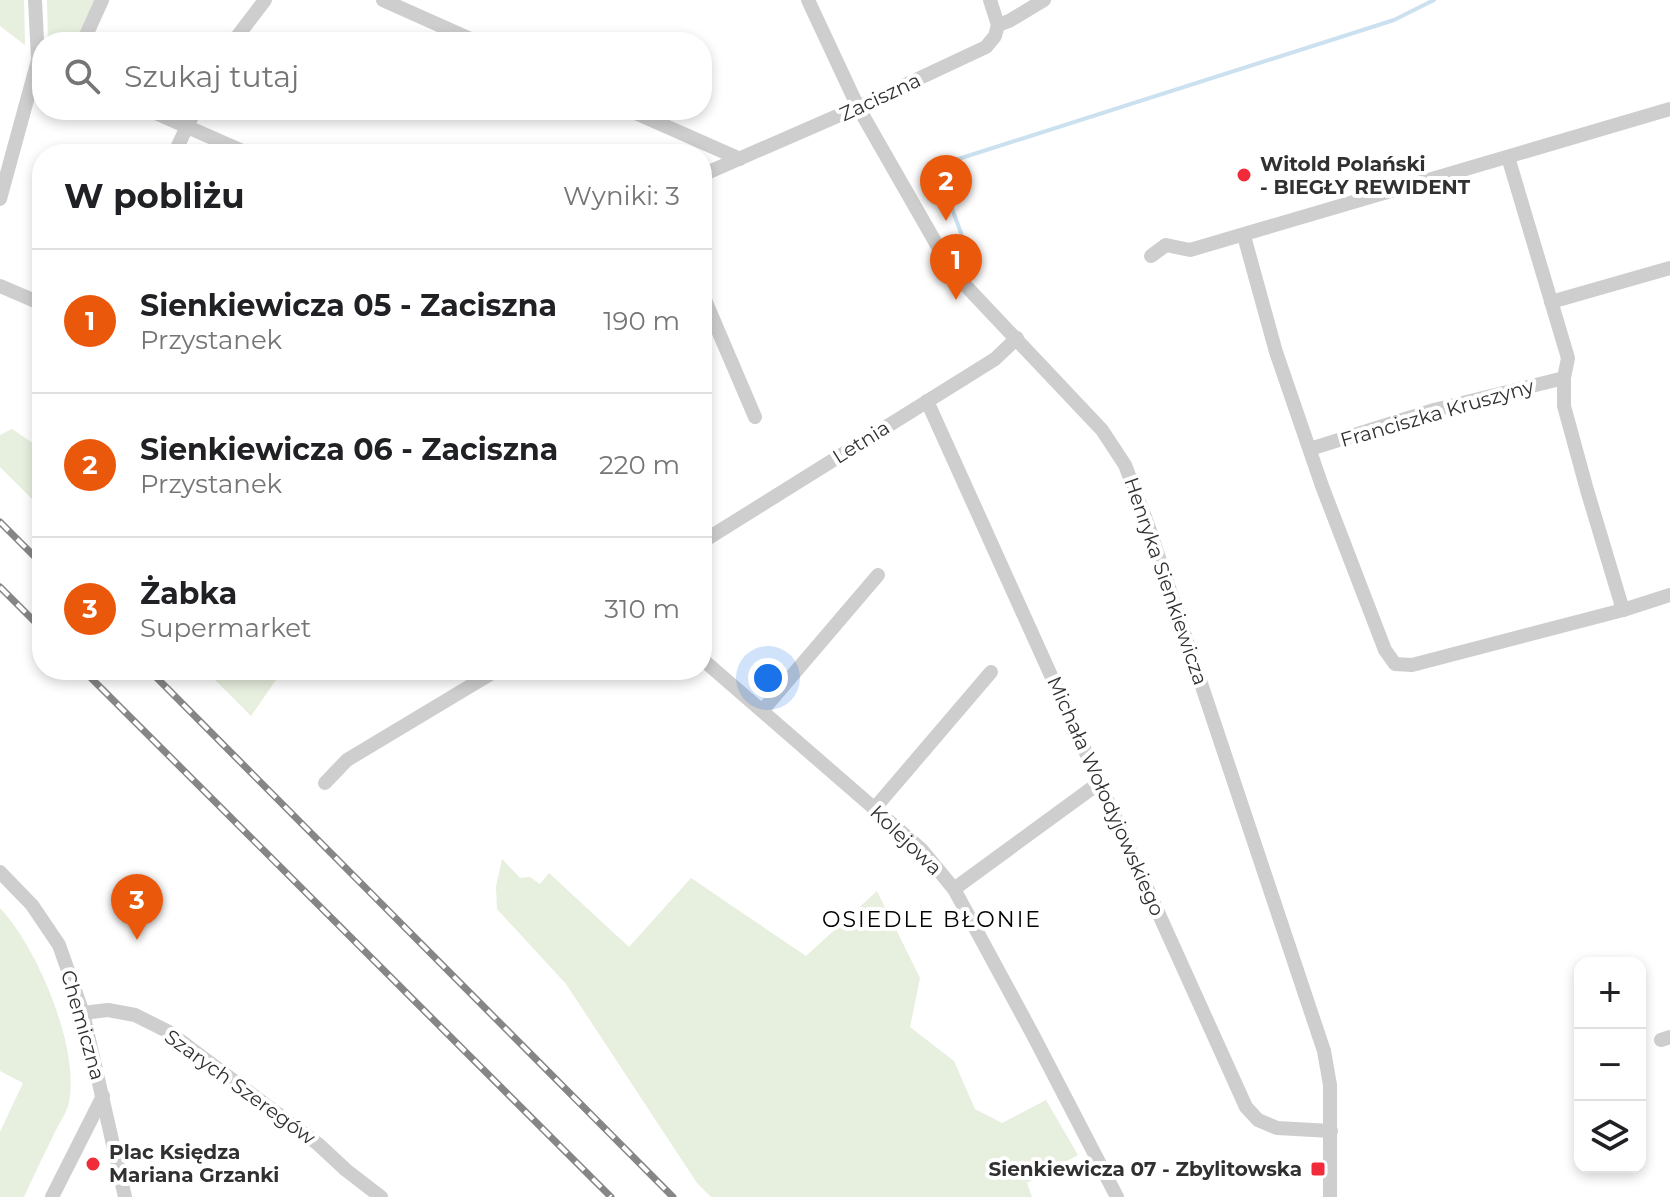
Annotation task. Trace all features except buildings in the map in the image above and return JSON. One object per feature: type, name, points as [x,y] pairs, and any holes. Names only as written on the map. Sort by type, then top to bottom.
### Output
[{"type":"street","points":[[35,0],[38,32]]},
{"type":"street","points":[[88,32],[102,0]]},
{"type":"street","points":[[241,32],[265,0]]},
{"type":"street","points":[[383,0],[455,32]]},
{"type":"street","name":"Henryka Sienkiewicza","points":[[808,0],[858,107],[941,252],[965,285],[1102,430],[1125,465],[1233,774],[1324,1051],[1330,1085],[1330,1197]]},
{"type":"street","points":[[990,0],[998,25]]},
{"type":"street","name":"Zaciszna","points":[[712,171],[986,47],[995,36],[998,25],[1044,0]]},
{"type":"street","points":[[0,199],[32,89]]},
{"type":"street","points":[[1151,256],[1166,245],[1190,250],[1244,236],[1670,109]]},
{"type":"street","points":[[173,120],[227,144]]},
{"type":"street","points":[[179,144],[190,120]]},
{"type":"street","points":[[652,120],[706,144]]},
{"type":"street","points":[[712,147],[740,159]]},
{"type":"street","points":[[1508,157],[1568,358],[1564,406],[1623,610]]},
{"type":"street","points":[[1244,236],[1276,352],[1322,486],[1385,650],[1395,664],[1412,665],[1670,595]]},
{"type":"street","points":[[1551,302],[1670,268]]},
{"type":"street","points":[[0,286],[32,300]]},
{"type":"street","points":[[712,316],[755,417]]},
{"type":"street","name":"Letnia","points":[[712,536],[995,359],[1017,338]]},
{"type":"street","name":"Franciszka Kruszyny","points":[[1310,449],[1434,410],[1564,378]]},
{"type":"street","name":"Michała Wołodyjowskiego","points":[[927,401],[1246,1107],[1258,1120],[1277,1128],[1331,1131]]},
{"type":"street","points":[[762,711],[878,575]]},
{"type":"street","name":"Kolejowa","points":[[712,668],[921,849],[954,889],[1117,1197]]},
{"type":"street","points":[[874,809],[991,672]]},
{"type":"street","points":[[325,783],[347,760],[480,680]]},
{"type":"street","points":[[954,889],[1099,783]]},
{"type":"street","name":"Chemiczna","points":[[0,872],[32,905],[59,945],[83,1013],[125,1197]]},
{"type":"street","name":"Szarych Szeregów","points":[[83,1013],[108,1010],[135,1015],[169,1032],[318,1144],[381,1197]]},
{"type":"street","points":[[52,1197],[103,1096]]},
{"type":"green space","points":[[0,0],[24,0],[25,45],[0,26]]},
{"type":"green space","points":[[47,0],[96,0],[83,32],[48,32]]},
{"type":"green space","points":[[12,429],[32,443],[32,499],[0,467],[0,435]]},
{"type":"green space","points":[[215,680],[276,680],[251,716]]},
{"type":"green space","points":[[502,859],[520,878],[530,877],[540,884],[549,873],[629,947],[691,878],[806,956],[877,891],[920,978],[910,1027],[954,1061],[975,1109],[1002,1123],[1046,1100],[1078,1155],[1027,1183],[1032,1197],[711,1197],[697,1183],[566,984],[497,909],[496,886]]},
{"type":"green space","points":[[0,908],[14,925],[41,972],[62,1027],[71,1080],[67,1109],[24,1197],[0,1197],[0,1132],[23,1083],[0,1071]]},
{"type":"waterway","points":[[968,252],[943,184],[943,170],[952,161],[1394,20],[1434,0]]},
{"type":"railway","points":[[0,522],[32,554]]},
{"type":"railway","points":[[0,587],[32,619]]},
{"type":"railway","points":[[93,680],[611,1197]]},
{"type":"railway","points":[[159,680],[673,1197]]},
{"type":"place","name":"Witold Polański - BIEGŁY REWIDENT","points":[[1244,175]]},
{"type":"place","name":"Sienkiewicza 06 - Zaciszna","points":[[946,221]]},
{"type":"place","name":"Sienkiewicza 05 - Zaciszna","points":[[956,300]]},
{"type":"place","name":"Żabka","points":[[137,940]]},
{"type":"place","name":"Plac Księdza Mariana Grzanki","points":[[93,1164]]},
{"type":"place","name":"Sienkiewicza 07 - Zbylitowska","points":[[1318,1169]]},
{"type":"district","name":"OSIEDLE BŁONIE","points":[[932,919]]}]
